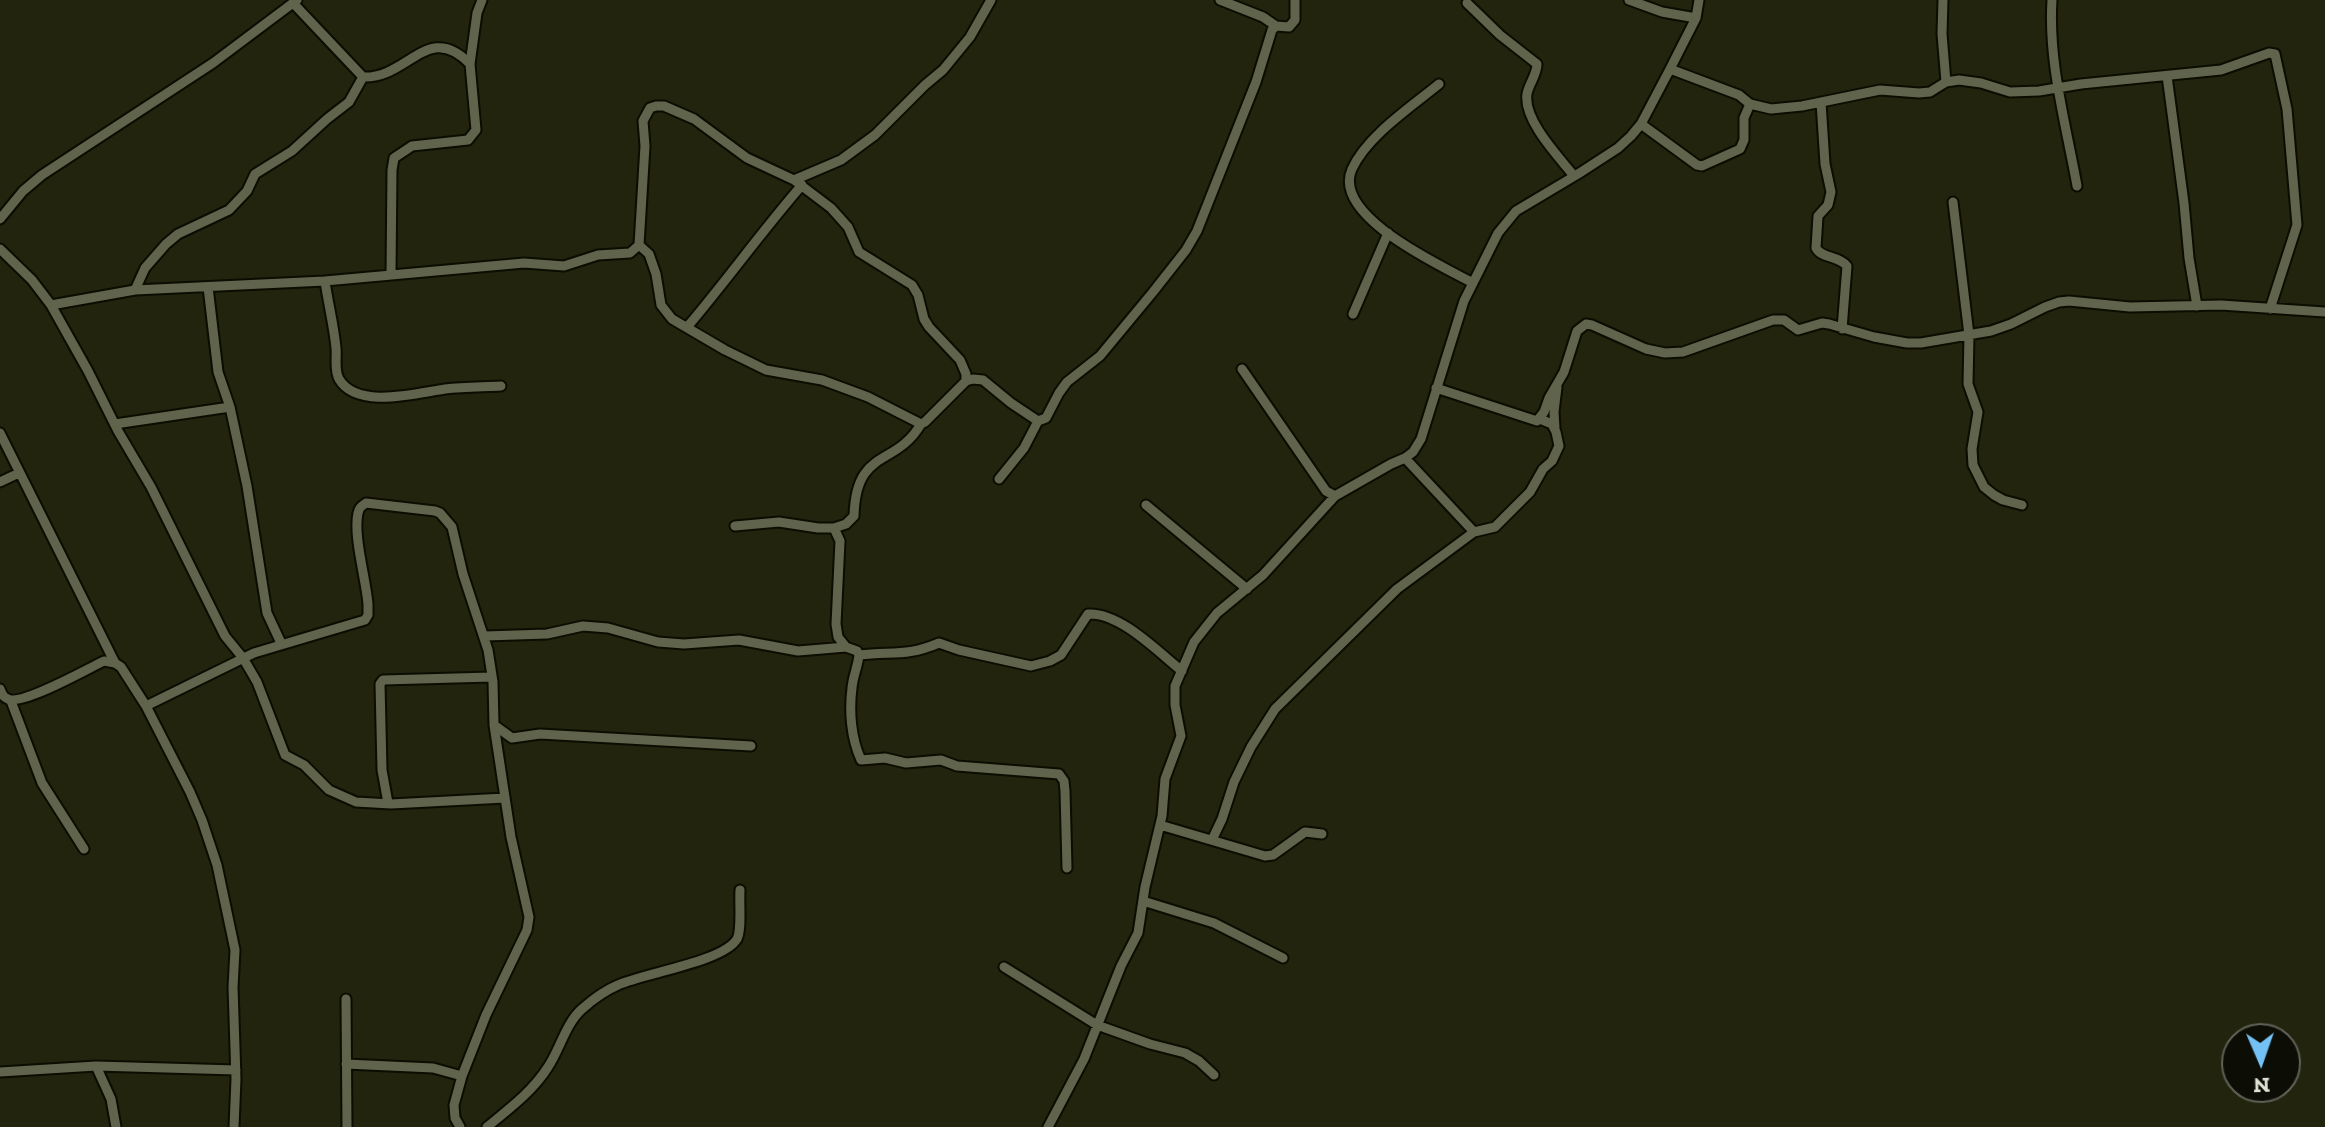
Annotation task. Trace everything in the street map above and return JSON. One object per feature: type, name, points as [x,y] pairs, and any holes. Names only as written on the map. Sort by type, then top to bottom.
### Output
[{"type":"street","points":[[391,274],[394,158],[412,146],[468,140],[476,130],[470,64],[477,13],[482,0]]},
{"type":"street","points":[[688,326],[730,278],[798,183],[841,160],[875,135],[943,70],[970,37],[991,0]]},
{"type":"street","points":[[1220,0],[1263,17],[1276,26],[1289,27],[1293,24],[1295,0]]},
{"type":"street","points":[[1629,0],[1662,12],[1696,18]]},
{"type":"street","points":[[1048,1127],[1084,1059],[1121,966],[1138,933],[1146,880],[1160,825],[1165,779],[1181,736],[1175,686],[1194,642],[1217,613],[1263,575],[1335,496],[1413,452],[1421,439],[1451,339],[1491,245],[1510,216],[1618,148],[1641,124],[1696,18],[1699,0]]},
{"type":"street","points":[[1943,0],[1946,82]]},
{"type":"street","points":[[2052,0],[2052,53],[2077,186]]},
{"type":"street","points":[[0,219],[23,191],[42,175],[213,63],[295,2],[363,77],[376,78],[393,71],[426,49],[433,48],[454,51],[470,64]]},
{"type":"street","points":[[1467,3],[1500,35],[1537,64],[1527,94],[1528,109],[1546,140],[1574,176]]},
{"type":"street","points":[[999,479],[1024,448],[1038,421],[1046,418],[1067,382],[1100,356],[1191,240],[1204,214],[1276,26]]},
{"type":"street","points":[[1670,69],[1739,95],[1750,104],[1781,108],[1880,90],[1930,92],[1946,82],[1959,80],[2025,93],[2221,70],[2269,53],[2275,54],[2287,109],[2297,225],[2270,309]]},
{"type":"street","points":[[2167,76],[2197,306]]},
{"type":"street","points":[[135,290],[145,268],[166,244],[178,234],[229,210],[247,191],[255,174],[292,151],[349,102],[363,77]]},
{"type":"street","points":[[1439,84],[1382,131],[1351,171],[1350,182],[1357,205],[1364,214],[1413,250],[1473,283]]},
{"type":"street","points":[[1821,102],[1825,164],[1831,192],[1828,205],[1818,216],[1816,248],[1820,254],[1842,259],[1847,266],[1842,329]]},
{"type":"street","points":[[1641,124],[1693,163],[1702,166],[1743,146],[1744,118],[1750,104]]},
{"type":"street","points":[[51,305],[135,290],[325,281],[524,263],[564,266],[598,255],[630,253],[639,245],[645,146],[643,121],[646,112],[656,106],[664,106],[684,113],[747,158],[798,183],[831,208],[848,227],[859,252],[912,285],[924,319],[960,360],[966,381]]},
{"type":"street","points":[[1953,202],[1969,335],[1968,384],[1978,412],[1972,449],[1973,465],[1984,487],[2003,500],[2022,505]]},
{"type":"street","points":[[1353,314],[1388,233]]},
{"type":"street","points":[[639,245],[653,263],[661,305],[672,319],[766,370],[822,380],[868,397],[921,424]]},
{"type":"street","points":[[0,249],[32,280],[51,305],[151,487],[225,636],[257,682],[285,755],[304,765],[329,790],[356,802],[505,798]]},
{"type":"street","points":[[325,281],[337,371],[347,388],[362,396],[383,397],[501,386]]},
{"type":"street","points":[[208,287],[218,372],[230,407],[247,486],[267,613],[281,643]]},
{"type":"street","points":[[1540,419],[1564,372],[1577,331],[1586,324],[1646,349],[1665,353],[1683,352],[1773,320],[1784,320],[1798,330],[1822,323],[1907,343],[1943,341],[2011,324],[2059,302],[2325,312]]},
{"type":"street","points":[[1242,369],[1326,491],[1335,496]]},
{"type":"street","points":[[735,526],[779,522],[834,528],[846,524],[854,516],[857,489],[865,472],[904,445],[921,424],[966,381],[983,380],[1038,421]]},
{"type":"street","points":[[1212,840],[1234,782],[1275,709],[1397,589],[1474,532],[1495,527],[1530,492],[1559,446],[1554,412],[1558,384]]},
{"type":"street","points":[[1436,388],[1530,420],[1540,419],[1552,424],[1556,432]]},
{"type":"street","points":[[115,424],[230,407]]},
{"type":"street","points":[[0,433],[115,663],[127,675],[146,706],[202,820],[217,865],[235,950],[234,1127]]},
{"type":"street","points":[[1405,458],[1474,532]]},
{"type":"street","points":[[0,482],[19,473]]},
{"type":"street","points":[[146,706],[243,658],[281,643],[365,620],[368,615],[367,590],[357,528],[361,506],[372,502],[435,511],[447,520],[485,636],[492,677],[494,725],[511,837],[530,923],[486,1015],[462,1076],[454,1105],[455,1118],[460,1127]]},
{"type":"street","points":[[1146,505],[1247,589]]},
{"type":"street","points":[[834,528],[840,541],[836,624],[838,637],[846,647]]},
{"type":"street","points":[[859,655],[905,654],[939,643],[1031,666],[1061,655],[1088,614],[1095,614],[1133,631],[1182,671]]},
{"type":"street","points":[[485,636],[547,634],[583,626],[608,628],[658,642],[684,644],[739,640],[798,651],[846,647],[857,651],[852,717],[855,747],[861,760],[885,758],[906,763],[941,760],[957,766],[1059,774],[1065,791],[1067,868]]},
{"type":"street","points":[[11,701],[40,693],[104,661],[115,663]]},
{"type":"street","points":[[388,803],[382,770],[380,684],[383,680],[492,677]]},
{"type":"street","points":[[0,689],[11,701],[42,783],[84,849]]},
{"type":"street","points":[[494,725],[512,738],[540,734],[751,746]]},
{"type":"street","points":[[1160,825],[1265,856],[1273,855],[1305,832],[1322,834]]},
{"type":"street","points":[[487,1127],[530,1090],[548,1068],[581,1010],[615,986],[694,963],[724,951],[736,941],[740,890]]},
{"type":"street","points":[[1143,901],[1214,923],[1283,958]]},
{"type":"street","points":[[1004,967],[1097,1025],[1185,1053],[1214,1075]]},
{"type":"street","points":[[346,999],[347,1127]]},
{"type":"street","points":[[346,1064],[433,1068],[462,1076]]},
{"type":"street","points":[[0,1072],[96,1066],[236,1070]]},
{"type":"street","points":[[96,1066],[111,1099],[116,1127]]}]
